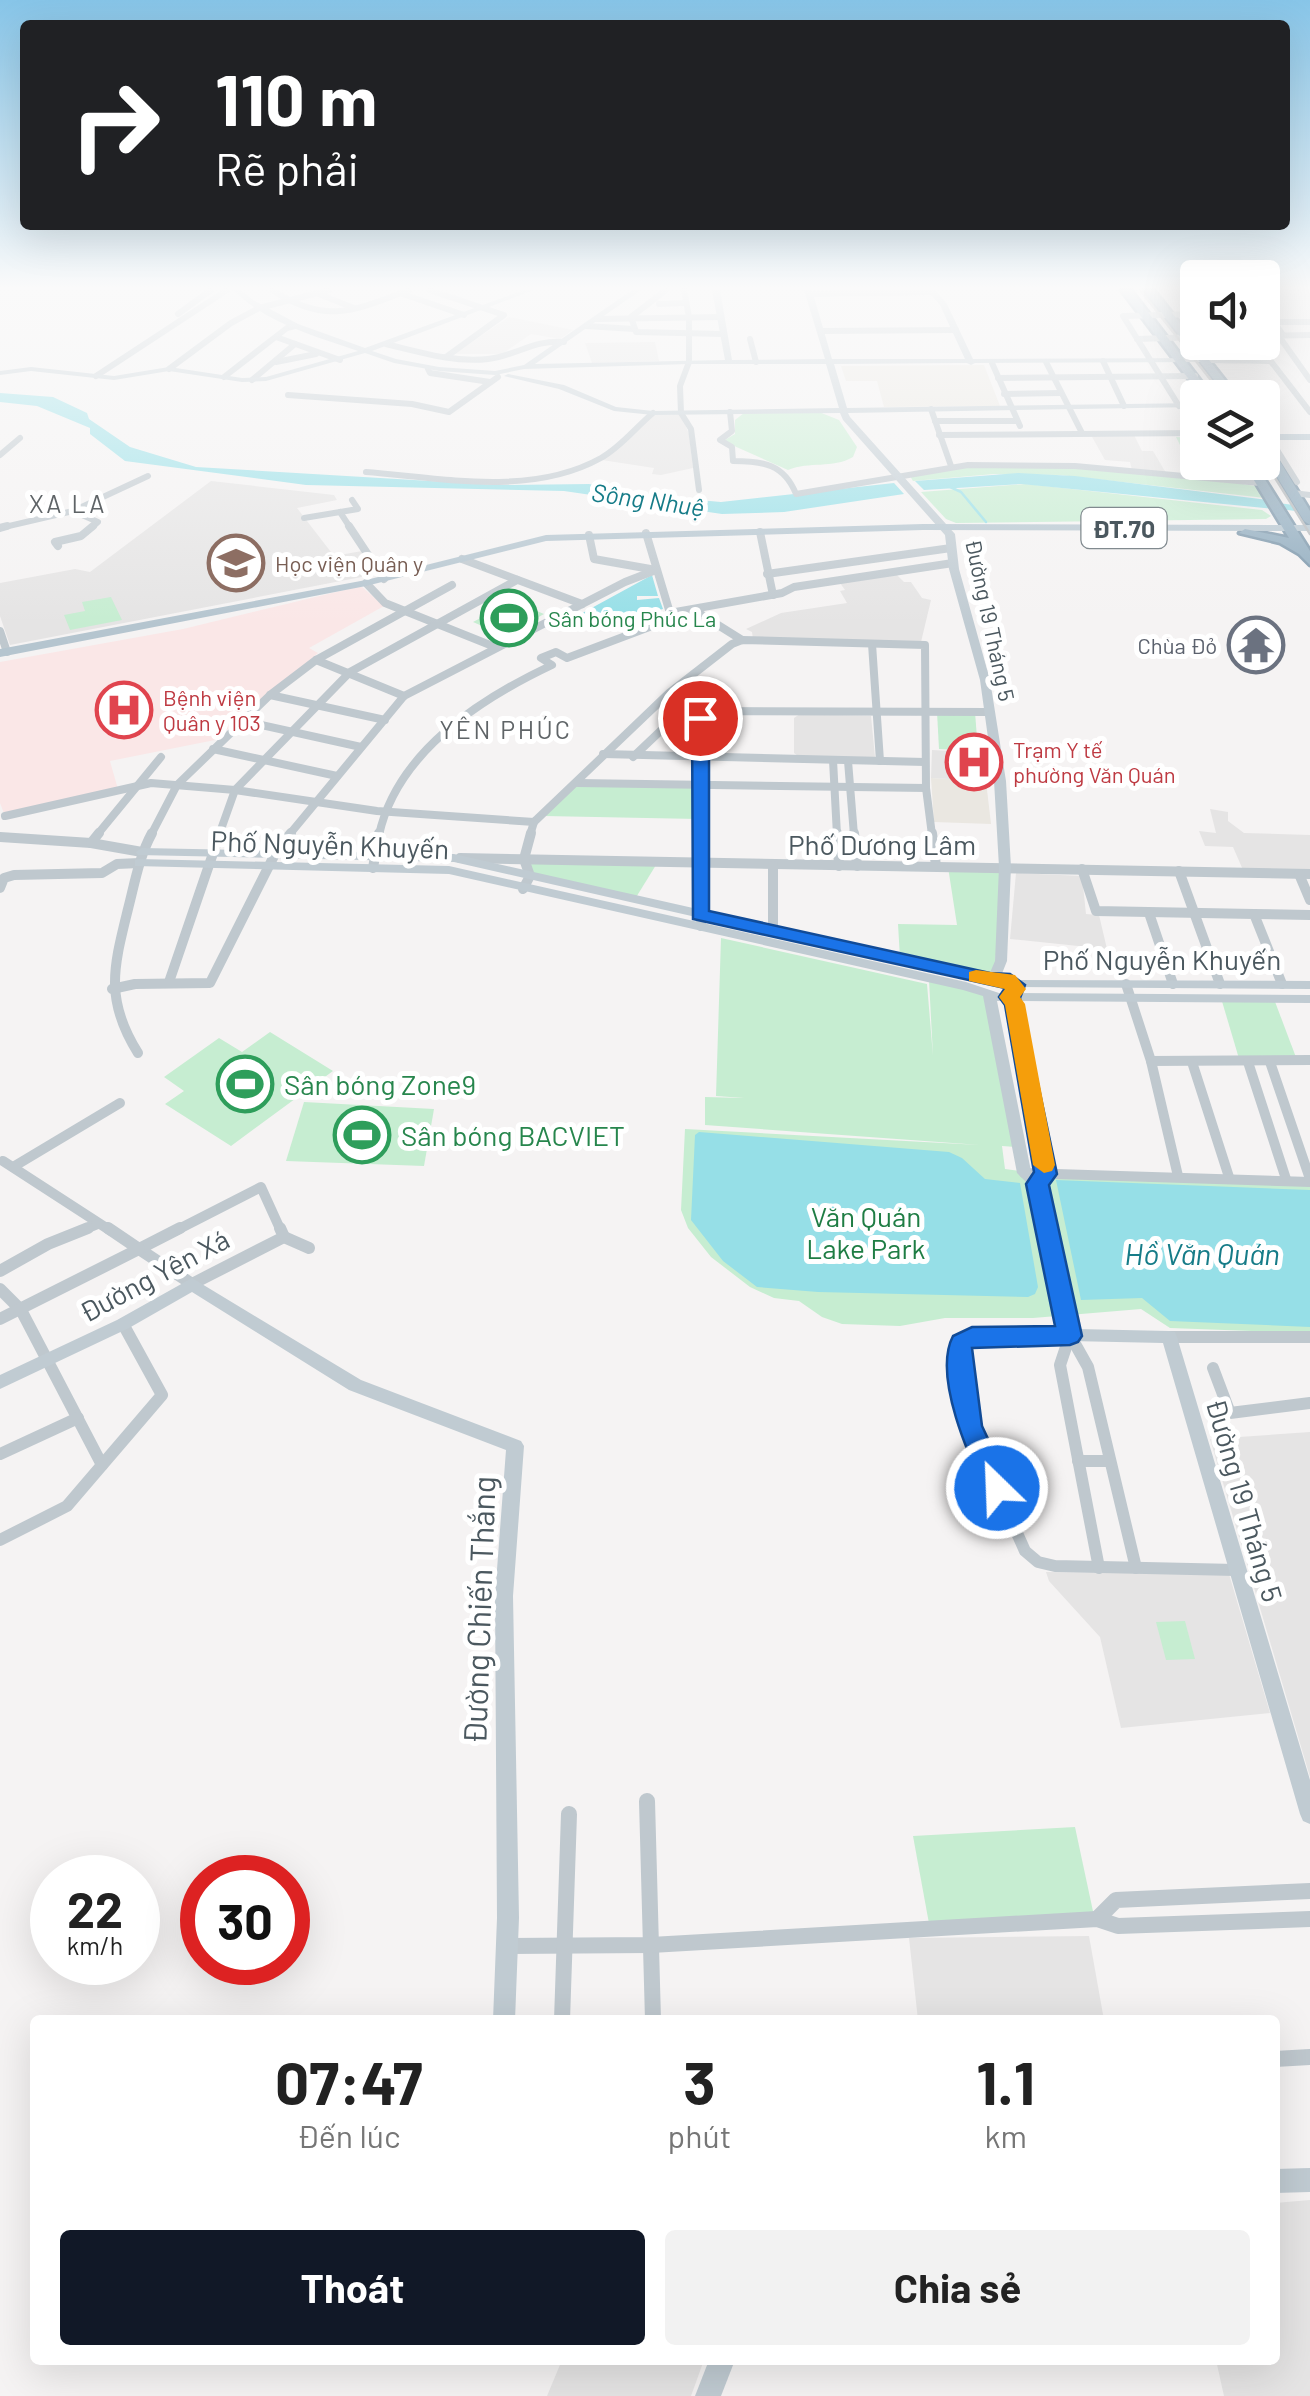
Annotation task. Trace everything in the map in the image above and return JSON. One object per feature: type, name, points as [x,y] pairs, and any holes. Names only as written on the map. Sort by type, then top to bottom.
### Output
[{"type":"highway","points":[[1280,464],[1310,525]]},
{"type":"highway","points":[[1258,480],[1307,557]]},
{"type":"highway","points":[[1245,533],[1284,540],[1307,557]]},
{"type":"main road","points":[[1280,436],[1310,435]]},
{"type":"main road","name":"ĐT.70","points":[[1080,532],[1310,525]]},
{"type":"main road","name":"ĐT.70","points":[[4,652],[384,579],[517,542],[650,533],[910,528],[1245,533],[1286,526],[1310,538]]},
{"type":"street","points":[[382,402],[449,412],[464,402]]},
{"type":"street","points":[[596,402],[614,409],[653,413],[827,410],[845,414],[931,408],[1179,406]]},
{"type":"street","points":[[681,402],[691,429],[699,490]]},
{"type":"street","points":[[842,402],[845,414],[948,531]]},
{"type":"street","points":[[1008,402],[1024,434]]},
{"type":"street","points":[[1066,402],[1082,433]]},
{"type":"street","points":[[1122,402],[1124,406]]},
{"type":"street","points":[[1177,402],[1179,406]]},
{"type":"street","points":[[931,408],[951,466]]},
{"type":"street","points":[[975,408],[985,435]]},
{"type":"street","points":[[730,412],[732,431],[720,440],[732,447],[733,461],[764,461],[778,467],[790,476],[796,494],[951,466],[1075,466],[1262,488]]},
{"type":"street","points":[[366,472],[509,479],[549,476],[605,456],[653,413]]},
{"type":"street","points":[[935,421],[1017,421]]},
{"type":"street","points":[[939,435],[1180,433]]},
{"type":"street","points":[[0,455],[20,438]]},
{"type":"street","points":[[0,528],[73,511],[148,476]]},
{"type":"street","points":[[1293,488],[1310,482]]},
{"type":"street","points":[[1293,488],[1310,495]]},
{"type":"street","points":[[304,518],[358,509],[352,500]]},
{"type":"street","points":[[58,546],[56,542],[81,536],[98,522],[73,511]]},
{"type":"street","points":[[340,512],[384,579]]},
{"type":"street","points":[[374,862],[385,812],[400,780],[481,702],[552,665],[541,658],[556,652],[567,658],[668,620],[670,613],[656,570],[648,519]]},
{"type":"street","name":"Đường 19 Tháng 5","points":[[948,531],[964,628],[985,680],[1000,781],[1005,867],[1001,961],[990,986],[1070,1336]]},
{"type":"street","points":[[760,532],[773,595]]},
{"type":"street","points":[[589,536],[594,559],[656,570]]},
{"type":"street","points":[[767,574],[951,548]]},
{"type":"street","points":[[462,559],[582,604]]},
{"type":"street","points":[[670,613],[773,595],[794,587],[953,563]]},
{"type":"street","points":[[112,988],[210,982],[271,860],[404,696],[495,647],[656,570]]},
{"type":"street","points":[[169,982],[234,790],[350,672],[517,580]]},
{"type":"street","points":[[366,582],[385,602],[404,612],[495,647]]},
{"type":"street","points":[[138,1053],[120,1020],[112,988],[141,857],[177,784],[270,694],[316,660],[452,585]]},
{"type":"street","points":[[694,610],[742,640]]},
{"type":"street","points":[[0,631],[4,652]]},
{"type":"street","points":[[526,882],[524,859],[534,822],[668,692],[742,640],[926,645],[926,788],[936,866]]},
{"type":"street","points":[[872,644],[880,761]]},
{"type":"street","points":[[316,660],[404,696]]},
{"type":"street","points":[[270,694],[386,720]]},
{"type":"street","points":[[700,920],[700,718],[705,711],[987,712]]},
{"type":"street","points":[[633,757],[672,720],[700,718]]},
{"type":"street","points":[[243,722],[362,746]]},
{"type":"street","points":[[213,749],[337,776]]},
{"type":"street","points":[[604,754],[925,762]]},
{"type":"street","points":[[91,844],[134,785],[161,757]]},
{"type":"street","points":[[833,760],[838,866]]},
{"type":"street","points":[[848,761],[857,866]]},
{"type":"street","points":[[578,783],[926,788]]},
{"type":"street","points":[[5,816],[119,793],[134,785],[177,784],[385,812],[534,822]]},
{"type":"street","points":[[0,837],[91,844],[141,857]]},
{"type":"street","points":[[0,888],[4,878],[14,875],[102,873],[141,857]]},
{"type":"street","name":"Phố Nguyễn Khuyến","points":[[141,857],[374,862],[454,858],[526,882]]},
{"type":"street","name":"Phố Dương Lâm","points":[[454,858],[697,866],[936,866],[1304,874]]},
{"type":"street","name":"Phố Nguyễn Khuyến","points":[[374,862],[526,882],[990,986],[1310,1000]]},
{"type":"street","points":[[773,931],[774,866]]},
{"type":"street","points":[[1082,869],[1096,911],[1310,915]]},
{"type":"street","points":[[1179,871],[1220,984]]},
{"type":"street","points":[[1304,874],[1310,900]]},
{"type":"street","points":[[1149,913],[1172,984]]},
{"type":"street","points":[[1254,914],[1282,984]]},
{"type":"street","name":"Phố Nguyễn Khuyến","points":[[700,920],[773,931],[990,986]]},
{"type":"street","name":"Đường 19 Tháng 5","points":[[1001,961],[1014,1004],[1036,1177]]},
{"type":"street","name":"Phố Nguyễn Khuyến","points":[[1127,990],[1172,984],[1310,985]]},
{"type":"street","points":[[1127,990],[1151,1062],[1178,1176]]},
{"type":"street","points":[[1151,1062],[1310,1060]]},
{"type":"street","points":[[1192,1062],[1229,1178]]},
{"type":"street","points":[[1248,1062],[1286,1179]]},
{"type":"street","points":[[1036,1177],[1310,1180],[1270,1062]]},
{"type":"street","points":[[120,1102],[8,1164],[192,1284]]},
{"type":"street","points":[[1266,1117],[1288,1117]]},
{"type":"street","points":[[0,1319],[261,1187],[284,1236],[308,1248]]},
{"type":"street","points":[[0,1272],[48,1244],[98,1224]]},
{"type":"street","name":"Đường Yên Xá","points":[[0,1382],[123,1324],[284,1236]]},
{"type":"street","name":"Đường Chiến Thắng","points":[[192,1284],[355,1385],[516,1446],[504,1596],[504,2015]]},
{"type":"street","points":[[0,1289],[20,1310],[102,1465]]},
{"type":"street","points":[[0,1540],[67,1506],[162,1395],[123,1324]]},
{"type":"street","points":[[1070,1336],[1060,1366],[1099,1568]]},
{"type":"street","points":[[1070,1336],[1088,1366],[1136,1568]]},
{"type":"street","points":[[1236,1570],[1099,1568],[1038,1562],[1025,1550],[969,1426],[959,1354],[962,1343],[972,1337],[1310,1336]]},
{"type":"street","name":"Đường 19 Tháng 5","points":[[1169,1337],[1310,1814]]},
{"type":"street","points":[[1214,1368],[1230,1413],[1310,1403]]},
{"type":"street","points":[[0,1454],[78,1418]]},
{"type":"street","points":[[1078,1461],[1110,1462]]},
{"type":"street","points":[[647,1801],[653,2015]]},
{"type":"street","points":[[562,2015],[569,1814]]},
{"type":"street","points":[[1097,1919],[1116,1900],[1310,1891]]},
{"type":"street","points":[[507,1946],[651,1945],[1097,1919],[1118,1926],[1310,1919]]},
{"type":"street","points":[[1280,2058],[1310,2057]]},
{"type":"street","points":[[1280,2182],[1310,2180]]},
{"type":"street","points":[[708,2396],[720,2365]]},
{"type":"shaded area","points":[[883,402],[998,402],[1000,406],[884,407]]},
{"type":"shaded area","points":[[656,414],[681,414],[689,434],[693,468],[661,475],[652,474],[654,468],[602,460]]},
{"type":"shaded area","points":[[1091,435],[1134,435],[1142,451],[1153,451],[1166,473],[1132,470],[1130,462],[1105,460]]},
{"type":"shaded area","name":"Học viện Quân y","points":[[211,481],[334,495],[337,500],[297,508],[334,556],[362,551],[377,574],[10,645],[0,616],[0,583],[75,569],[90,572]]},
{"type":"shaded area","points":[[897,575],[904,582],[911,582],[922,598],[931,600],[921,642],[753,639],[752,632],[746,629],[781,613],[847,603],[840,583]]},
{"type":"shaded area","name":"Bệnh viện Quân y 103","points":[[361,586],[384,606],[309,648],[318,653],[215,740],[110,761],[119,793],[5,816],[0,803],[0,662],[183,629]]},
{"type":"shaded area","points":[[800,714],[871,716],[875,757],[801,758],[794,753],[794,718]]},
{"type":"shaded area","points":[[932,750],[969,752],[969,768],[986,769],[986,781],[931,778]]},
{"type":"shaded area","points":[[931,778],[986,781],[991,824],[934,822]]},
{"type":"shaded area","points":[[1210,809],[1228,812],[1228,821],[1244,833],[1310,835],[1310,870],[1243,870],[1233,847],[1205,846],[1199,831],[1216,833]]},
{"type":"shaded area","points":[[1016,873],[1082,876],[1086,914],[1099,915],[1107,949],[1010,939]]},
{"type":"shaded area","points":[[1310,1432],[1310,1777],[1210,1439]]},
{"type":"shaded area","points":[[1046,1572],[1229,1574],[1270,1713],[1121,1728],[1100,1637],[1049,1581]]},
{"type":"shaded area","points":[[1089,1936],[1103,2015],[917,2015],[909,1938]]},
{"type":"shaded area","points":[[1310,2200],[1310,2396],[1224,2396],[1217,2365],[1280,2365],[1280,2203]]},
{"type":"shaded area","points":[[560,2365],[702,2365],[691,2396],[547,2396]]},
{"type":"green space","points":[[819,412],[839,420],[857,447],[853,457],[788,470],[723,441],[735,434],[735,420],[744,413]]},
{"type":"green space","points":[[981,466],[1089,468],[1255,486],[1265,498],[1060,475],[994,474],[913,481],[910,476]]},
{"type":"green space","points":[[1026,484],[1262,510],[1271,516],[956,523],[946,519],[921,492]]},
{"type":"green space","points":[[111,597],[122,620],[70,630],[64,615],[85,611],[82,602]]},
{"type":"green space","name":"Sân bóng Phúc La","points":[[513,601],[544,614],[505,636],[473,622]]},
{"type":"green space","points":[[937,712],[975,712],[978,751],[939,749]]},
{"type":"green space","points":[[578,783],[699,786],[698,819],[544,816]]},
{"type":"green space","points":[[526,860],[656,865],[635,899],[531,876]]},
{"type":"green space","points":[[948,867],[1004,867],[994,976],[900,958],[898,924],[957,925]]},
{"type":"green space","name":"Văn Quán Lake Park","points":[[721,938],[927,984],[933,1056],[929,980],[986,993],[1016,1147],[1002,1146],[1005,1169],[1049,1175],[1310,1184],[1310,1333],[1170,1328],[1141,1309],[1033,1318],[945,1318],[900,1326],[842,1324],[822,1317],[799,1301],[774,1298],[750,1287],[711,1257],[688,1228],[681,1210],[685,1129],[980,1145],[705,1125],[705,1097],[744,1098],[716,1096]]},
{"type":"green space","points":[[1221,998],[1274,999],[1297,1060],[1240,1062]]},
{"type":"green space","name":"Sân bóng Zone9","points":[[270,1032],[333,1071],[231,1146],[165,1104],[184,1091],[164,1077],[219,1038],[242,1052]]},
{"type":"green space","name":"Sân bóng BACVIET","points":[[304,1102],[434,1109],[424,1166],[286,1161]]},
{"type":"green space","points":[[1185,1621],[1195,1659],[1166,1660],[1156,1622]]},
{"type":"green space","points":[[1075,1827],[1094,1916],[930,1929],[913,1836]]},
{"type":"water","points":[[0,402],[63,402],[87,413],[89,419],[130,447],[196,467],[498,485],[589,484],[721,502],[894,483],[904,494],[784,512],[722,514],[564,491],[306,485],[125,461],[90,434],[90,428],[37,406]]},
{"type":"water","points":[[1018,473],[1075,476],[1268,500],[1274,509],[1021,484],[924,490],[915,481]]},
{"type":"water","points":[[652,575],[658,596],[637,596],[637,600],[659,598],[663,609],[581,629],[566,622]]},
{"type":"water","points":[[699,1132],[949,1152],[985,1179],[1020,1183],[1038,1287],[1035,1294],[1028,1297],[818,1292],[757,1287],[723,1261],[691,1220],[695,1135]]},
{"type":"water","name":"Hồ Văn Quán","points":[[1056,1180],[1310,1190],[1310,1327],[1170,1321],[1142,1298],[1081,1300]]},
{"type":"waterway","points":[[948,486],[961,492],[986,522]]},
{"type":"waterway","name":"Sông Nhuệ","points":[[1262,504],[1310,510]]},
{"type":"railway","points":[[1276,480],[1310,534]]},
{"type":"slow traffic","points":[[976,976],[1008,980],[1016,989],[1009,997],[1014,1004],[1044,1165]]},
{"type":"place","name":"Học viện Quân y","points":[[236,563]]},
{"type":"place","name":"Sân bóng Phúc La","points":[[509,618]]},
{"type":"place","name":"Chùa Đỏ","points":[[1256,645]]},
{"type":"place","name":"Bệnh viện Quân y 103","points":[[124,710]]},
{"type":"place","name":"Trạm Y tế phường Văn Quán","points":[[974,762]]},
{"type":"place","name":"Sân bóng Zone9","points":[[245,1084]]},
{"type":"place","name":"Sân bóng BACVIET","points":[[362,1135]]},
{"type":"district","name":"XA LA","points":[[68,503]]},
{"type":"district","name":"YÊN PHÚC","points":[[506,729]]},
{"type":"route","points":[[700,718],[700,915],[990,980],[1002,978],[1015,985],[1015,992],[1009,997],[1014,1004],[1046,1174],[1037,1184],[1070,1336],[972,1337],[962,1343],[959,1354],[969,1426],[997,1488]]}]
